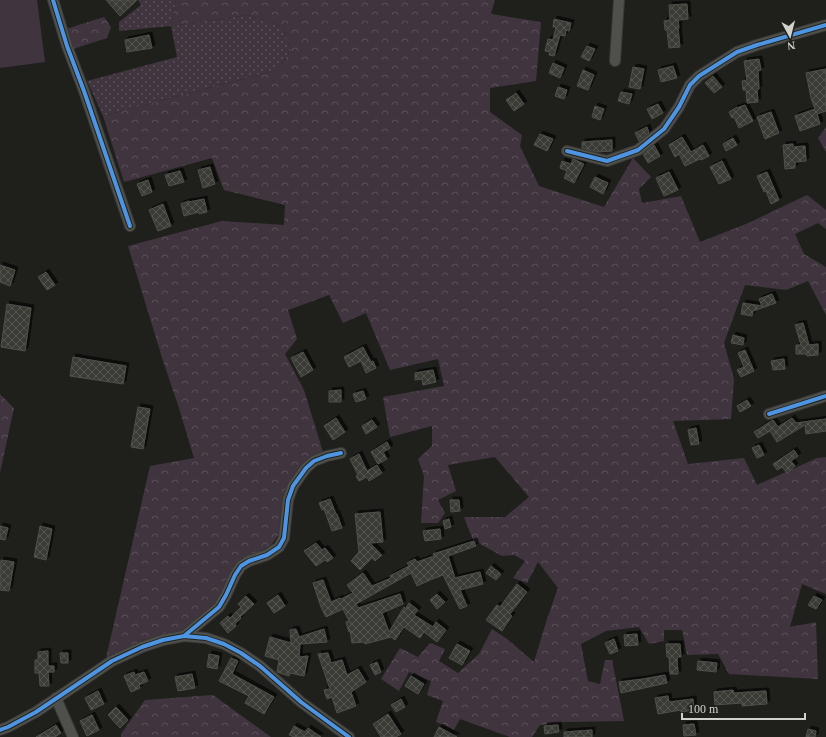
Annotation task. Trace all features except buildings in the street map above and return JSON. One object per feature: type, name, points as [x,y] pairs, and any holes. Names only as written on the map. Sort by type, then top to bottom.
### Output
[{"type":"street","points":[[53,0],[67,46],[130,226]]},
{"type":"street","points":[[615,62],[619,0]]},
{"type":"street","points":[[567,151],[607,161],[638,150],[664,129],[679,107],[690,85],[699,76],[737,52],[826,25]]},
{"type":"street","points":[[768,414],[826,396]]},
{"type":"street","points":[[184,636],[219,607],[241,566],[249,561],[267,555],[279,546],[284,538],[288,500],[293,486],[306,468],[314,461],[327,456],[341,454]]},
{"type":"street","points":[[0,730],[36,712],[112,661],[142,647],[163,640],[184,636],[206,638],[224,644],[241,653],[260,666],[301,702],[349,737]]},
{"type":"street","points":[[56,698],[73,737]]},
{"type":"green space","points":[[0,0],[37,0],[45,62],[0,68]]},
{"type":"green space","points":[[138,0],[176,0],[171,26],[119,31],[119,22],[141,5]]},
{"type":"green space","points":[[176,0],[495,0],[491,14],[541,22],[536,81],[490,88],[490,112],[522,135],[520,146],[539,186],[604,207],[633,158],[651,177],[639,189],[642,203],[681,196],[700,242],[746,224],[807,195],[826,210],[826,229],[818,223],[795,234],[804,254],[826,267],[826,315],[808,281],[786,290],[745,285],[724,343],[734,379],[731,419],[673,421],[688,464],[744,458],[757,485],[817,458],[826,457],[826,594],[802,584],[790,627],[816,622],[818,679],[729,674],[718,654],[687,655],[682,630],[664,630],[664,641],[649,644],[639,627],[606,631],[581,644],[588,681],[600,684],[605,660],[612,660],[624,721],[565,722],[540,725],[532,737],[510,737],[460,719],[454,730],[436,722],[443,701],[427,695],[431,681],[409,672],[399,691],[381,679],[400,648],[418,657],[430,643],[445,649],[439,661],[458,673],[479,654],[492,629],[507,639],[534,662],[558,588],[538,562],[527,583],[513,578],[525,561],[514,555],[502,556],[473,540],[464,517],[505,517],[529,497],[495,457],[448,465],[456,491],[438,500],[445,513],[438,523],[421,523],[424,476],[418,459],[432,446],[432,426],[390,437],[383,397],[444,386],[438,359],[390,370],[366,313],[343,323],[329,295],[288,310],[297,339],[285,354],[304,390],[323,452],[284,498],[279,534],[271,545],[242,560],[217,604],[182,631],[143,640],[106,658],[150,466],[194,458],[128,246],[222,221],[284,225],[285,205],[224,190],[212,158],[124,182],[103,116],[277,70],[291,50],[282,26],[248,15],[171,26]]},
{"type":"green space","points":[[248,15],[282,26],[291,50],[277,70],[103,116],[87,81],[177,57],[171,26]]},
{"type":"green space","points":[[104,17],[111,27],[107,38],[73,49],[66,29]]},
{"type":"green space","points":[[826,127],[826,152],[818,138]]},
{"type":"green space","points":[[0,394],[14,408],[0,473]]},
{"type":"green space","points":[[213,695],[271,737],[121,737],[121,734],[145,700]]},
{"type":"cycle path","points":[[53,0],[67,46],[130,226]]},
{"type":"cycle path","points":[[567,151],[607,161],[638,150],[664,129],[679,107],[690,85],[699,76],[737,52],[826,25]]},
{"type":"cycle path","points":[[769,414],[826,396]]},
{"type":"cycle path","points":[[184,636],[219,607],[241,566],[249,561],[267,555],[279,547],[284,538],[288,500],[293,486],[306,468],[314,461],[341,453]]},
{"type":"cycle path","points":[[0,730],[36,712],[112,661],[142,647],[163,640],[184,636],[206,638],[224,644],[241,653],[260,666],[301,702],[349,737]]}]
